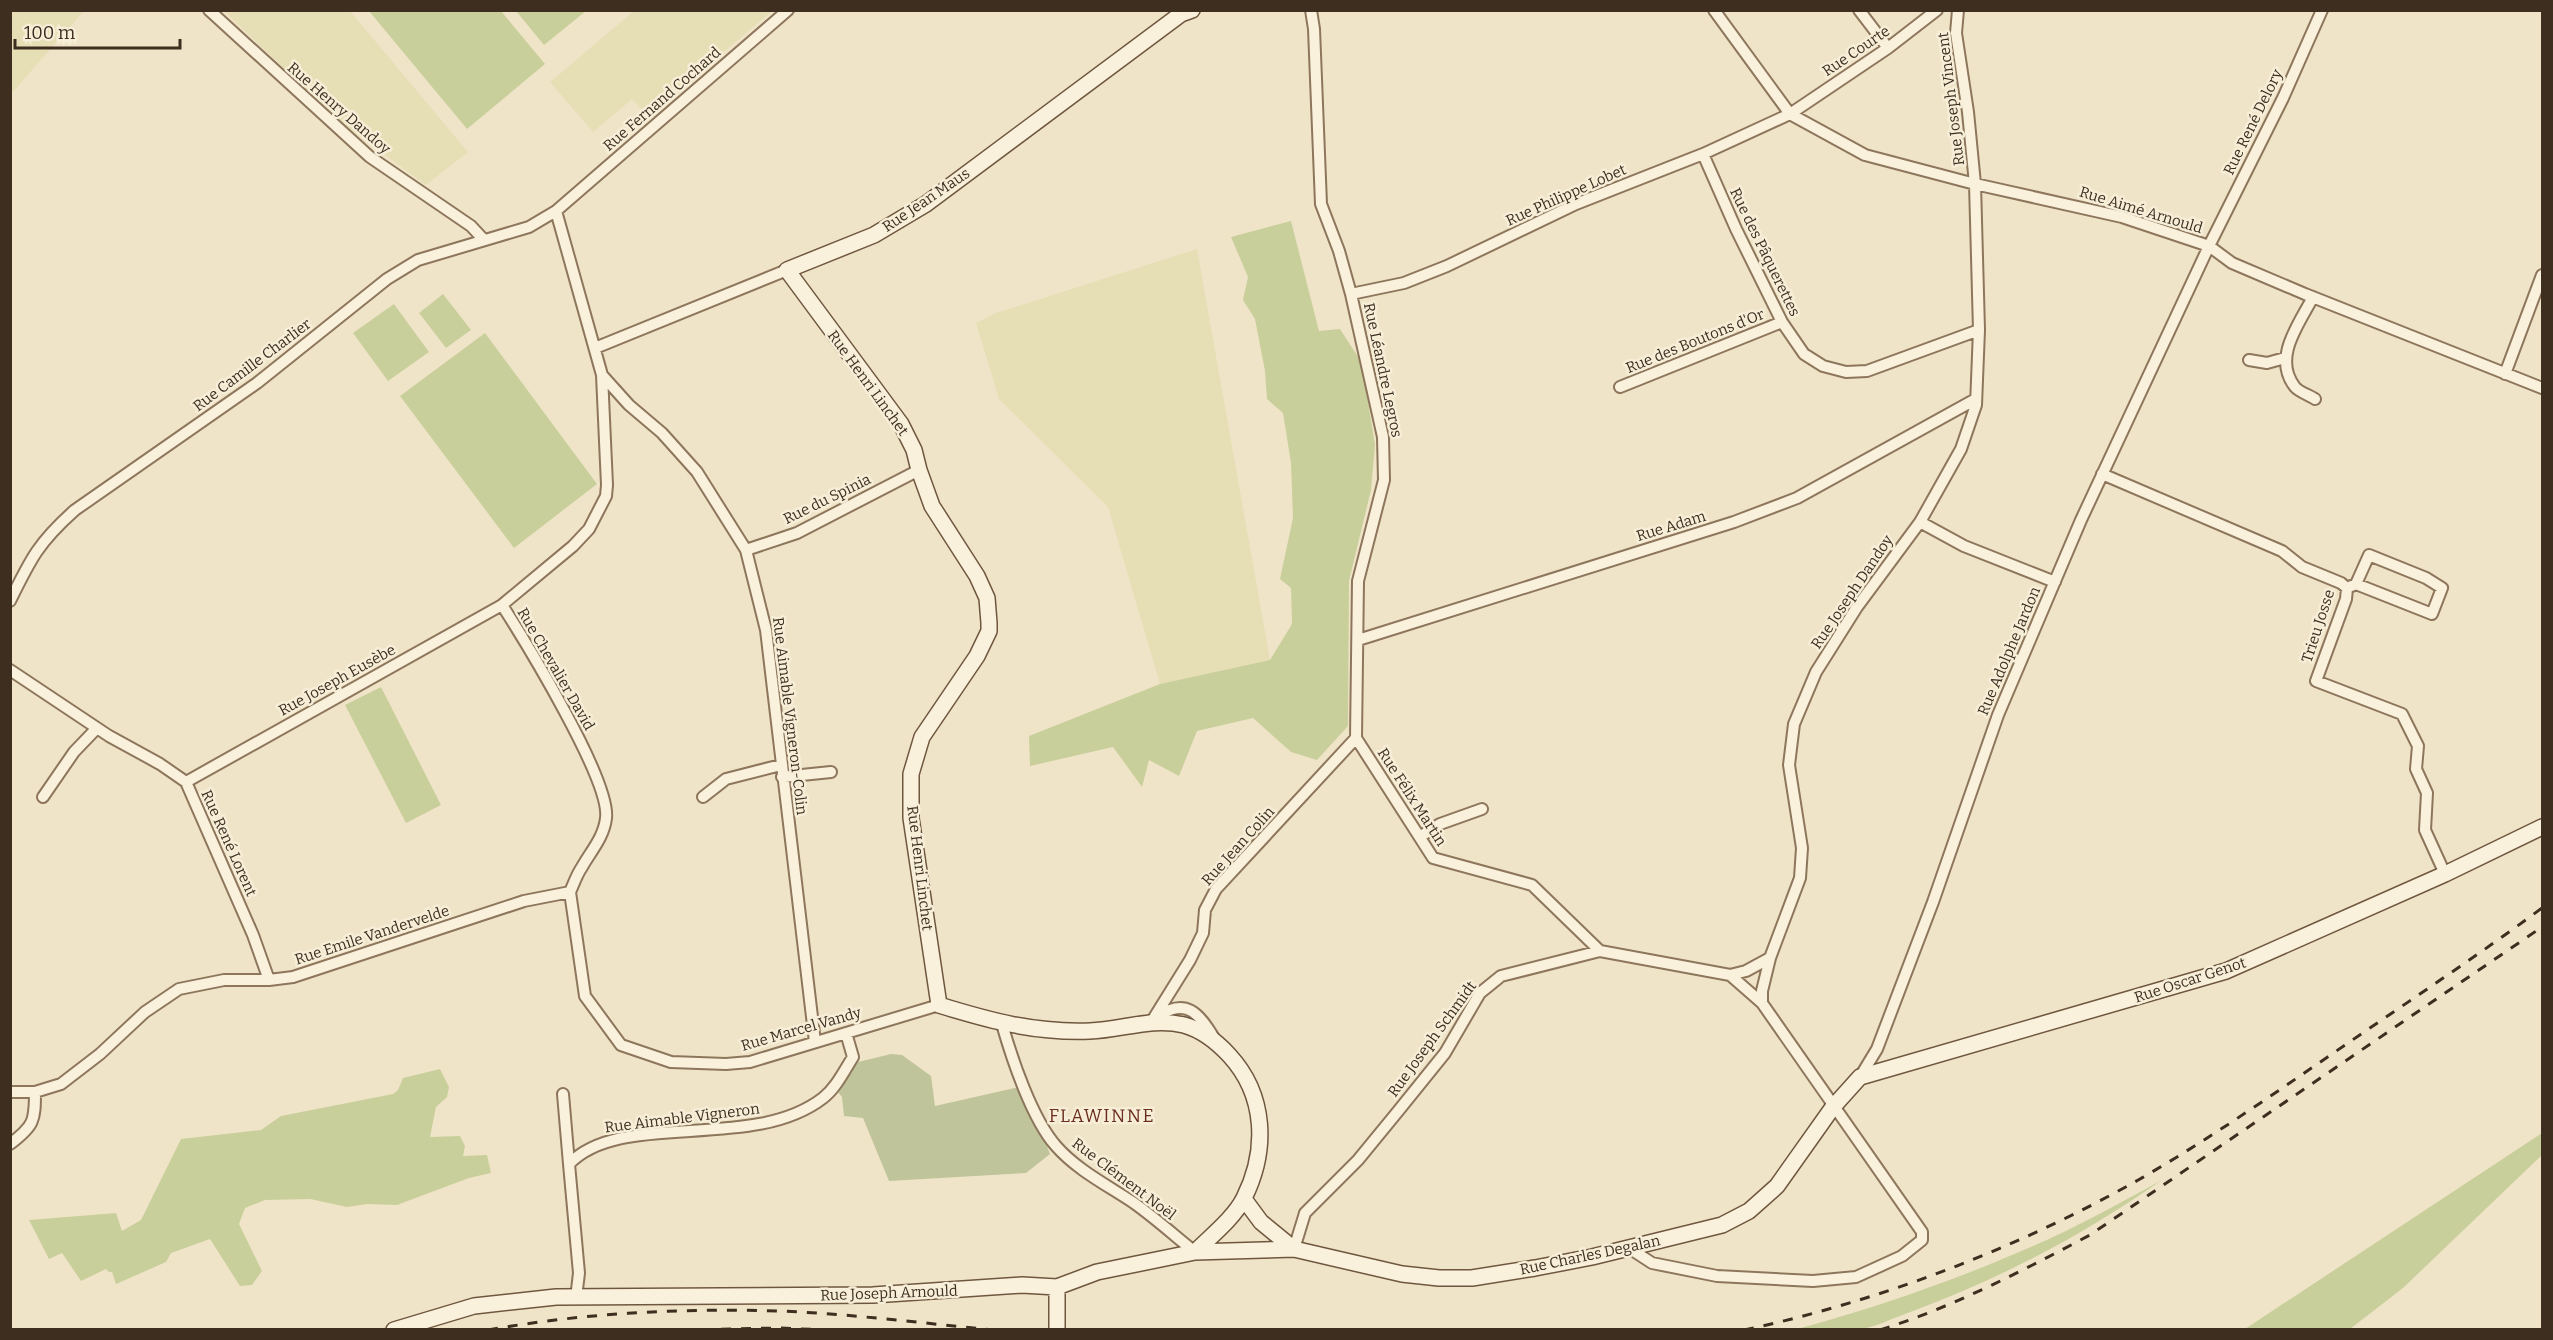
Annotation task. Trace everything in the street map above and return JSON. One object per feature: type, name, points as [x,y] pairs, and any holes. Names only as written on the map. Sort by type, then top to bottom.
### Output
[{"type":"street","name":"Rue Henry Dandoy","points":[[209,10],[370,157],[471,226],[484,240]]},
{"type":"street","name":"Rue Fernand Cochard","points":[[556,211],[788,10]]},
{"type":"street","name":"Rue Jean Maus","points":[[595,348],[874,235],[926,204],[1181,14],[1192,10]]},
{"type":"street","name":"Rue Léandre Legros","points":[[1311,10],[1314,29],[1321,204],[1339,251],[1351,294],[1383,437],[1384,480],[1358,581],[1356,738]]},
{"type":"street","points":[[1714,10],[1790,114]]},
{"type":"street","points":[[1859,10],[1888,48]]},
{"type":"street","name":"Rue Courte","points":[[1790,114],[1888,48],[1937,10]]},
{"type":"street","name":"Rue Joseph Vincent","points":[[1958,10],[1956,33],[1968,112],[1975,184]]},
{"type":"street","name":"Rue René Delory","points":[[2208,246],[2283,98],[2322,10]]},
{"type":"street","name":"Rue Philippe Lobet","points":[[1351,294],[1404,283],[1448,266],[1576,204],[1703,154],[1790,114]]},
{"type":"street","name":"Rue Aimé Arnould","points":[[1790,114],[1865,155],[1975,184],[2122,218],[2208,246],[2232,262],[2313,297],[2542,388]]},
{"type":"street","name":"Rue des Pâquerettes","points":[[1703,154],[1736,229],[1782,322],[1804,354],[1823,366],[1846,372],[1867,372],[1979,330]]},
{"type":"street","name":"Rue Joseph Dandoy","points":[[1762,1003],[1762,992],[1770,958],[1800,879],[1802,848],[1789,765],[1794,724],[1816,672],[1851,616],[1920,522],[1961,449],[1976,405],[1979,330],[1975,184]]},
{"type":"street","name":"Rue Camille Charlier","points":[[10,601],[34,553],[49,532],[75,510],[257,383],[387,279],[418,260],[529,227],[556,211]]},
{"type":"street","name":"Rue Chevalier David","points":[[556,211],[602,375],[606,496],[589,529],[573,546],[502,605],[585,751],[603,798],[607,817],[600,839],[580,868],[570,892]]},
{"type":"street","name":"Rue Adolphe Jardon","points":[[1860,1077],[1877,1049],[1933,902],[1998,715],[2102,474],[2208,246]]},
{"type":"street","name":"Rue Henri Linchet","points":[[787,270],[901,424],[914,450],[932,506],[977,576],[987,598],[989,631],[976,656],[922,737],[911,774],[911,819],[939,1005]]},
{"type":"street","points":[[2505,374],[2542,274]]},
{"type":"street","points":[[2313,297],[2285,352],[2285,358],[2286,370],[2296,388],[2315,399]]},
{"type":"street","name":"Rue des Boutons d'Or","points":[[1620,387],[1782,322]]},
{"type":"street","points":[[2248,360],[2267,363],[2285,358]]},
{"type":"street","name":"Rue Aimable Vigneron-Colin","points":[[602,375],[629,405],[662,433],[697,472],[746,550],[766,630],[815,1042]]},
{"type":"street","name":"Rue Adam","points":[[1358,640],[1734,522],[1797,498],[1976,399]]},
{"type":"street","name":"Rue du Spinia","points":[[746,550],[797,533],[919,470]]},
{"type":"street","name":"Trieu Josse","points":[[2102,474],[2282,551],[2302,567],[2352,586],[2316,681],[2402,714],[2418,746],[2416,769],[2427,793],[2425,830],[2445,874]]},
{"type":"street","points":[[1920,522],[1964,546],[2055,582]]},
{"type":"street","points":[[2369,555],[2426,578],[2442,588],[2432,614],[2352,586],[2369,555]]},
{"type":"street","name":"Rue Joseph Eusèbe","points":[[186,782],[502,605]]},
{"type":"street","name":"Rue René Lorent","points":[[10,670],[97,728],[160,764],[186,782],[253,935],[269,981]]},
{"type":"street","points":[[43,797],[74,752],[97,728]]},
{"type":"street","name":"Rue Félix Martin","points":[[1356,738],[1433,858],[1532,885],[1600,951]]},
{"type":"street","name":"Rue Jean Colin","points":[[1152,1021],[1190,960],[1203,933],[1205,910],[1216,889],[1356,738]]},
{"type":"street","points":[[704,796],[726,779],[781,765]]},
{"type":"street","points":[[782,777],[831,772]]},
{"type":"street","points":[[1421,836],[1440,824],[1482,809]]},
{"type":"street","name":"Rue Oscar Genot","points":[[1860,1077],[2226,971],[2445,874],[2542,827]]},
{"type":"street","name":"Rue Marcel Vandy","points":[[570,892],[585,996],[621,1045],[671,1062],[726,1064],[750,1062],[939,1005]]},
{"type":"street","name":"Rue Emile Vandervelde","points":[[35,1092],[61,1083],[100,1054],[145,1012],[179,989],[224,980],[269,981],[322,969],[524,901],[570,892]]},
{"type":"street","name":"Rue Joseph Schmidt","points":[[1294,1250],[1305,1213],[1358,1160],[1406,1102],[1445,1053],[1480,993],[1501,976],[1600,951],[1730,975]]},
{"type":"street","points":[[1730,975],[1746,971],[1770,958]]},
{"type":"street","points":[[1629,1248],[1652,1263],[1717,1276],[1813,1281],[1856,1277],[1902,1256],[1922,1240],[1922,1232],[1762,1003],[1730,975]]},
{"type":"street","points":[[939,1005],[1002,1024],[1045,1031],[1118,1029],[1152,1021],[1185,1025],[1215,1041],[1242,1069],[1257,1099],[1262,1129],[1257,1163],[1244,1199],[1196,1252]]},
{"type":"street","name":"Rue Clément Noël","points":[[1002,1024],[1024,1086],[1043,1128],[1056,1146],[1083,1170],[1136,1205],[1196,1252]]},
{"type":"street","name":"Rue Aimable Vigneron","points":[[569,1164],[576,1156],[608,1140],[748,1126],[797,1113],[823,1098],[835,1085],[852,1057],[846,1033]]},
{"type":"street","points":[[1833,1107],[1860,1077]]},
{"type":"street","points":[[10,1092],[35,1092],[35,1117],[28,1131],[10,1144]]},
{"type":"street","points":[[563,1094],[579,1273],[576,1298]]},
{"type":"street","name":"Rue Charles Degalan","points":[[1196,1252],[1294,1250],[1402,1274],[1472,1278],[1535,1268],[1629,1248],[1722,1225],[1749,1210],[1777,1186],[1833,1107]]},
{"type":"street","name":"Rue Charles Degalan","points":[[1244,1199],[1261,1222],[1294,1250]]},
{"type":"street","name":"Rue Joseph Arnould","points":[[394,1329],[474,1306],[508,1301],[576,1298],[873,1295],[1022,1285],[1057,1287],[1097,1272],[1196,1252]]},
{"type":"street","points":[[1057,1287],[1057,1328]]},
{"type":"shaded area","points":[[10,11],[84,11],[11,94]]},
{"type":"shaded area","points":[[224,11],[350,11],[468,152],[426,185],[341,123]]},
{"type":"shaded area","points":[[634,11],[772,11],[648,116],[632,99],[593,132],[550,82]]},
{"type":"shaded area","points":[[1197,249],[1270,660],[1160,684],[1108,507],[999,399],[976,323],[996,313]]},
{"type":"green space","points":[[369,11],[501,11],[545,64],[467,129]]},
{"type":"green space","points":[[516,11],[586,11],[544,45]]},
{"type":"green space","points":[[1291,221],[1319,331],[1340,329],[1362,363],[1375,445],[1371,490],[1349,581],[1348,726],[1317,760],[1291,752],[1253,718],[1197,731],[1179,776],[1149,760],[1142,787],[1113,747],[1030,766],[1029,736],[1160,684],[1270,660],[1292,624],[1291,588],[1280,579],[1293,518],[1291,463],[1283,413],[1267,399],[1265,371],[1255,319],[1243,300],[1248,277],[1231,237]]},
{"type":"green space","points":[[443,294],[471,330],[446,348],[419,313]]},
{"type":"green space","points":[[394,304],[429,352],[388,381],[353,333]]},
{"type":"green space","points":[[485,333],[597,484],[514,548],[400,396]]},
{"type":"green space","points":[[381,687],[441,805],[406,823],[345,705]]},
{"type":"green space","points":[[891,1054],[902,1055],[931,1076],[935,1106],[1024,1086],[1050,1154],[1026,1173],[889,1181],[863,1118],[844,1116],[842,1097],[837,1091],[849,1073],[852,1073],[854,1063]]},
{"type":"green space","points":[[440,1069],[449,1087],[447,1097],[436,1107],[430,1137],[460,1136],[465,1146],[463,1156],[487,1155],[491,1173],[469,1178],[397,1205],[367,1204],[347,1207],[310,1199],[265,1200],[245,1208],[239,1224],[262,1271],[252,1285],[240,1286],[210,1239],[171,1253],[166,1262],[116,1284],[112,1272],[106,1269],[81,1281],[62,1253],[49,1259],[29,1220],[116,1213],[122,1231],[141,1220],[181,1139],[261,1130],[281,1116],[393,1094],[398,1090],[403,1078]]},
{"type":"green space","points":[[2542,1133],[2542,1155],[2403,1288],[2350,1329],[2245,1329]]},
{"type":"green space","points":[[2162,1180],[2103,1219],[2042,1253],[1946,1298],[1863,1329],[1797,1329],[1857,1312],[1975,1270],[2049,1239]]},
{"type":"railway","points":[[1744,1330],[1847,1304],[1948,1270],[2046,1228],[2094,1204],[2167,1163],[2247,1112],[2542,908]]},
{"type":"railway","points":[[1880,1330],[1961,1299],[2090,1235],[2542,927]]},
{"type":"railway","points":[[488,1330],[560,1319],[633,1313],[743,1310],[833,1314],[993,1330]]},
{"type":"railway","points":[[681,1330],[778,1328],[830,1330]]},
{"type":"district","name":"FLAWINNE","points":[[1102,1116]]}]
